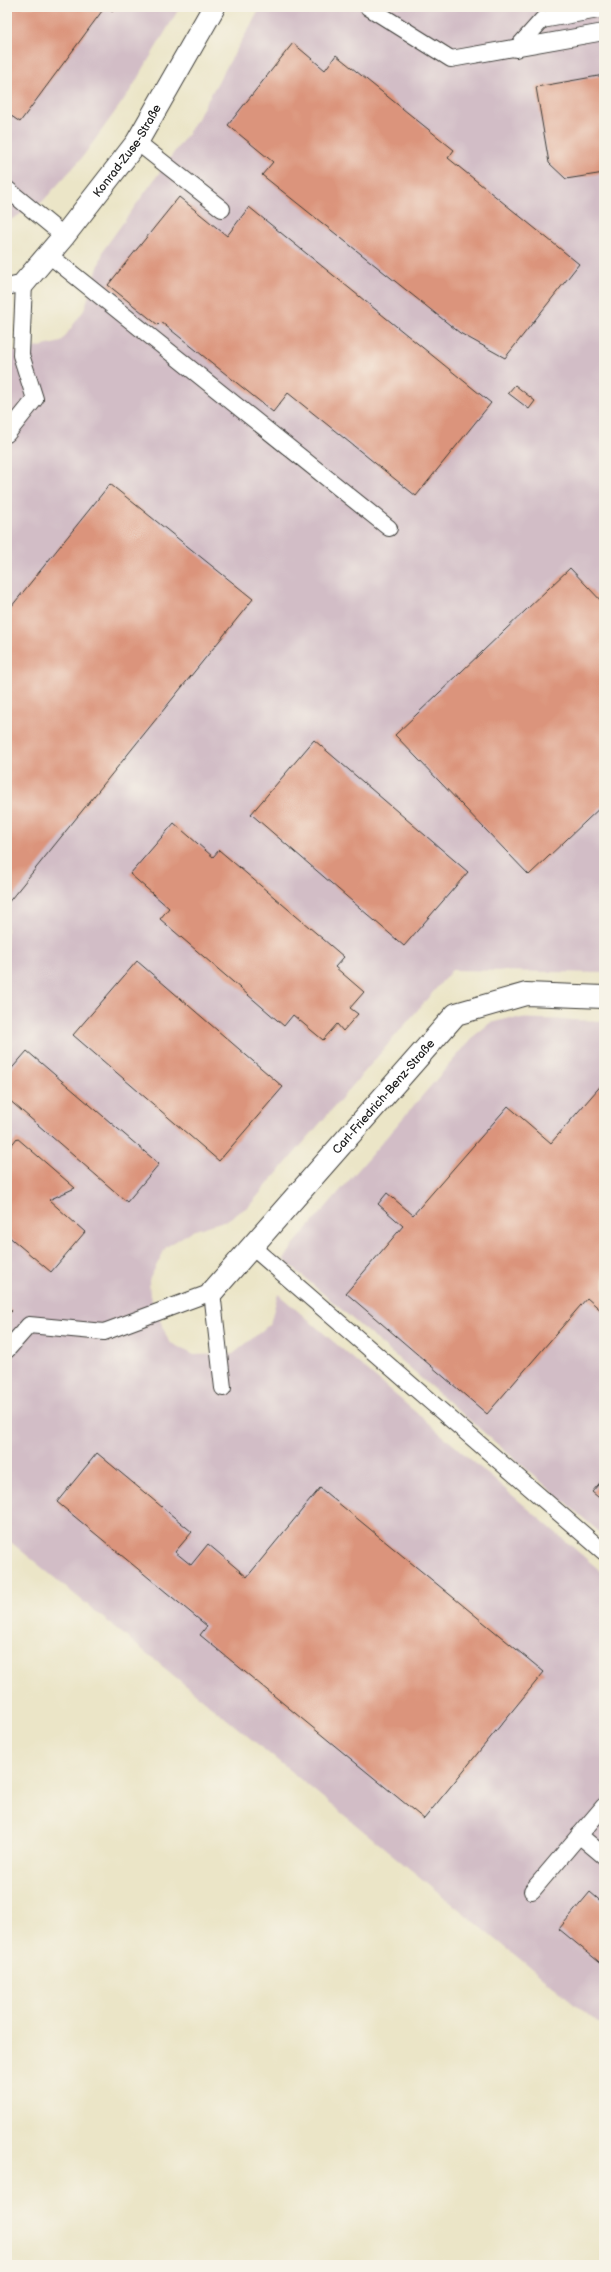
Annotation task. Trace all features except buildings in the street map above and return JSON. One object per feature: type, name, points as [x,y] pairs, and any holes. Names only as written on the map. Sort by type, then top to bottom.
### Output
[{"type":"street","name":"Konrad-Zuse-Straße","points":[[16,285],[49,255],[137,142],[214,7]]},
{"type":"street","name":"Carl-Friedrich-Benz-Straße","points":[[212,1292],[456,1014],[526,994],[604,997]]},
{"type":"lane","points":[[368,7],[451,59],[516,49],[604,32]]},
{"type":"lane","points":[[516,49],[542,20],[604,8]]},
{"type":"lane","points":[[137,142],[222,209]]},
{"type":"lane","points":[[7,189],[64,236]]},
{"type":"lane","points":[[49,255],[389,528]]},
{"type":"lane","points":[[7,434],[35,399],[21,355],[16,285]]},
{"type":"lane","points":[[251,1246],[604,1552]]},
{"type":"lane","points":[[7,1350],[29,1325],[104,1332],[212,1292],[223,1388]]},
{"type":"lane","points":[[532,1891],[604,1806]]},
{"type":"lane","points":[[579,1835],[604,1856]]},
{"type":"shaded area","points":[[7,7],[180,7],[130,91],[81,159],[42,202],[7,222]]},
{"type":"shaded area","points":[[261,7],[604,7],[604,973],[452,970],[249,1206],[227,1220],[192,1231],[166,1247],[149,1280],[150,1296],[169,1342],[194,1355],[233,1354],[270,1324],[278,1294],[604,1574],[604,2028],[7,1539],[7,348],[17,352],[61,342],[84,310],[104,249],[191,129]]},
{"type":"shaded area","points":[[510,1018],[604,1021],[604,1536],[284,1260],[294,1244],[474,1036],[490,1023]]}]
